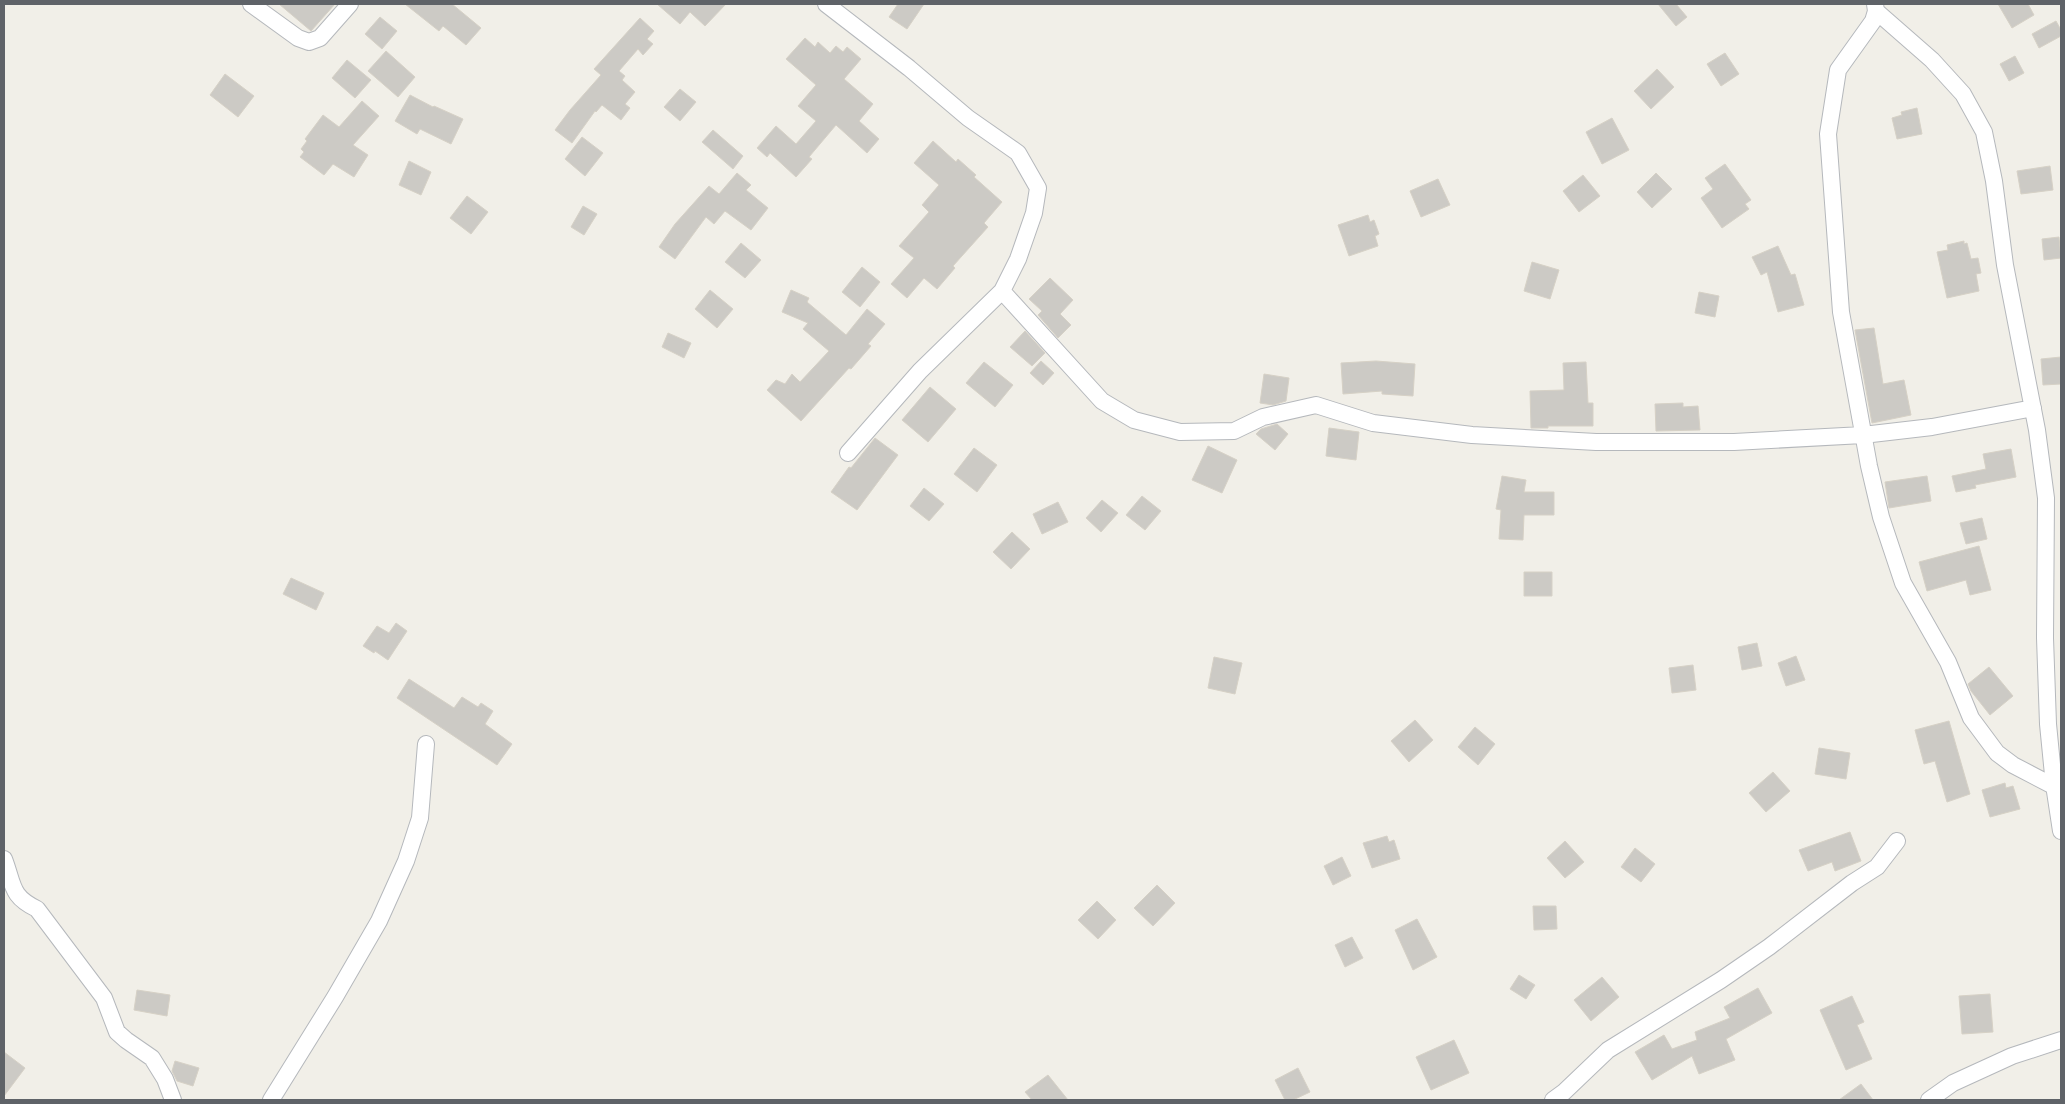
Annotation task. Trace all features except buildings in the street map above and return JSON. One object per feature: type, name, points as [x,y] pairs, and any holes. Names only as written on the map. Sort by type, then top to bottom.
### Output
[{"type":"street","points":[[250,4],[298,38],[309,42],[320,38],[350,4]]},
{"type":"street","points":[[826,4],[909,68],[968,118],[1018,153],[1038,188],[1034,213],[1018,259],[1002,291],[920,371],[848,453]]},
{"type":"street","points":[[2058,787],[2013,765],[1997,754],[1971,718],[1948,662],[1904,583],[1880,517],[1841,312],[1828,134],[1838,70],[1873,21],[1876,8],[1932,60],[1963,94],[1984,132],[1994,181],[2005,265],[2033,408],[2046,498],[2045,638],[2048,724],[2058,787],[2061,831]]},
{"type":"street","points":[[1002,291],[1102,401],[1134,420],[1180,432],[1234,431],[1263,417],[1316,405],[1373,423],[1472,435],[1587,442],[1734,442],[1863,435],[1932,427],[2033,408]]},
{"type":"street","points":[[271,1100],[379,921],[406,862],[420,818],[426,744]]},
{"type":"street","points":[[1553,1100],[1608,1050],[1689,1000],[1769,947],[1852,883],[1877,867],[1897,841]]},
{"type":"street","points":[[4,859],[16,895],[25,904],[37,910],[104,998],[117,1032],[152,1058],[174,1100]]},
{"type":"street","points":[[1929,1100],[1954,1083],[2004,1060],[2061,1040]]}]
